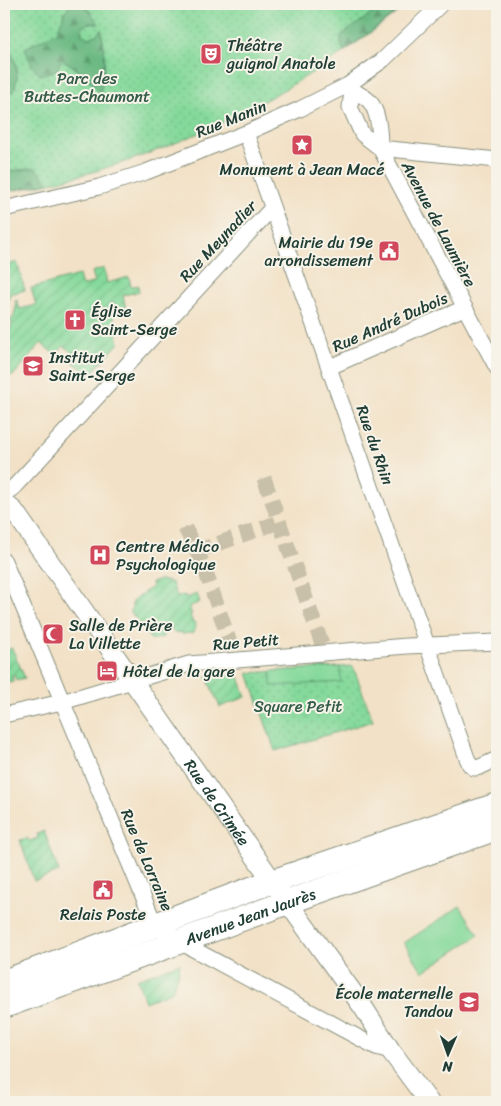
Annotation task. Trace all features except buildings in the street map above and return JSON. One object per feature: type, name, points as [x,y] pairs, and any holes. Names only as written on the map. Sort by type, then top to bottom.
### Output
[{"type":"main road","name":"Avenue Jean Jaurès","points":[[4,982],[273,882],[497,805]]},
{"type":"main road","name":"Avenue Jean Jaurès","points":[[4,1006],[497,828]]},
{"type":"street","name":"Rue Manin","points":[[4,209],[99,187],[146,172],[246,133],[350,88],[383,60],[441,4]]},
{"type":"street","name":"Avenue de Laumière","points":[[350,88],[350,108],[362,134],[380,148],[497,368]]},
{"type":"street","name":"Rue du Rhin","points":[[246,133],[467,758],[470,765],[474,768],[480,768],[497,759]]},
{"type":"street","points":[[380,148],[497,160]]},
{"type":"street","name":"Rue Meynadier","points":[[4,494],[13,488],[272,208]]},
{"type":"street","name":"Rue André Dubois","points":[[330,367],[464,308]]},
{"type":"street","name":"Rue de Crimée","points":[[4,502],[14,510],[135,681],[391,1051],[429,1102]]},
{"type":"street","name":"Rue de Lorraine","points":[[4,560],[155,925],[180,942],[376,1046],[391,1051]]},
{"type":"street","name":"Rue Petit","points":[[4,715],[62,702],[76,696],[135,681],[190,664],[497,642]]},
{"type":"green space","name":"Parc des Buttes-Chaumont","points":[[4,4],[408,4],[317,70],[218,124],[166,147],[113,166],[59,181],[4,192]]},
{"type":"green space","points":[[75,4],[84,4],[99,24],[89,23],[82,27],[81,34],[89,38],[96,35],[101,29],[105,61],[100,93],[82,74],[61,59],[57,70],[40,75],[32,66],[25,48],[57,32],[65,11]]},
{"type":"green space","points":[[384,4],[408,4],[344,51],[341,44],[341,36]]},
{"type":"green space","points":[[4,54],[12,54],[17,68],[17,78],[13,93],[4,88]]},
{"type":"green space","points":[[35,168],[49,183],[4,192],[4,172]]},
{"type":"green space","points":[[17,262],[25,290],[10,294],[4,317],[4,266]]},
{"type":"green space","points":[[104,268],[107,283],[129,277],[131,287],[138,285],[139,292],[123,295],[126,308],[115,310],[114,303],[111,303],[119,343],[90,375],[73,362],[75,355],[64,346],[55,355],[41,343],[13,376],[7,375],[8,365],[4,358],[4,353],[12,322],[9,321],[13,318],[16,307],[15,301],[17,300],[20,309],[36,305],[31,288],[79,275],[82,286],[95,282],[92,272]]},
{"type":"green space","points":[[160,580],[172,583],[177,597],[185,595],[186,598],[197,594],[200,602],[189,607],[192,614],[190,615],[196,627],[193,633],[174,633],[171,629],[163,631],[163,637],[151,640],[131,612],[133,600],[152,587],[151,583]]},
{"type":"green space","points":[[12,648],[25,678],[16,680],[14,675],[12,675],[13,681],[4,683],[4,670],[8,668],[4,651]]},
{"type":"green space","name":"Square Petit","points":[[353,666],[373,721],[275,751],[248,673]]},
{"type":"green space","points":[[340,667],[341,682],[271,686],[271,671]]},
{"type":"green space","points":[[238,674],[246,697],[220,707],[206,676]]},
{"type":"green space","points":[[44,831],[59,872],[34,881],[20,840],[27,838],[29,841],[38,838],[37,834]]},
{"type":"green space","points":[[460,906],[479,935],[423,972],[404,943]]},
{"type":"green space","points":[[180,963],[178,976],[171,992],[145,1002],[137,979]]},
{"type":"tunnel","points":[[264,478],[325,653]]},
{"type":"tunnel","points":[[197,551],[279,522]]},
{"type":"tunnel","points":[[185,528],[203,564],[236,660]]},
{"type":"place","name":"Théâtre guignol Anatole","points":[[211,54]]},
{"type":"place","name":"Monument à Jean Macé","points":[[302,145]]},
{"type":"place","name":"Mairie du 19e arrondissement","points":[[389,251]]},
{"type":"place","name":"Église Saint-Serge","points":[[75,320]]},
{"type":"place","name":"Institut Saint-Serge","points":[[33,366]]},
{"type":"place","name":"Centre Médico Psychologique","points":[[100,555]]},
{"type":"place","name":"Salle de Prière La Villette","points":[[53,634]]},
{"type":"place","name":"Hôtel de la gare","points":[[107,671]]},
{"type":"place","name":"Relais Poste","points":[[103,890]]},
{"type":"place","name":"École maternelle Tandou","points":[[469,1002]]}]
